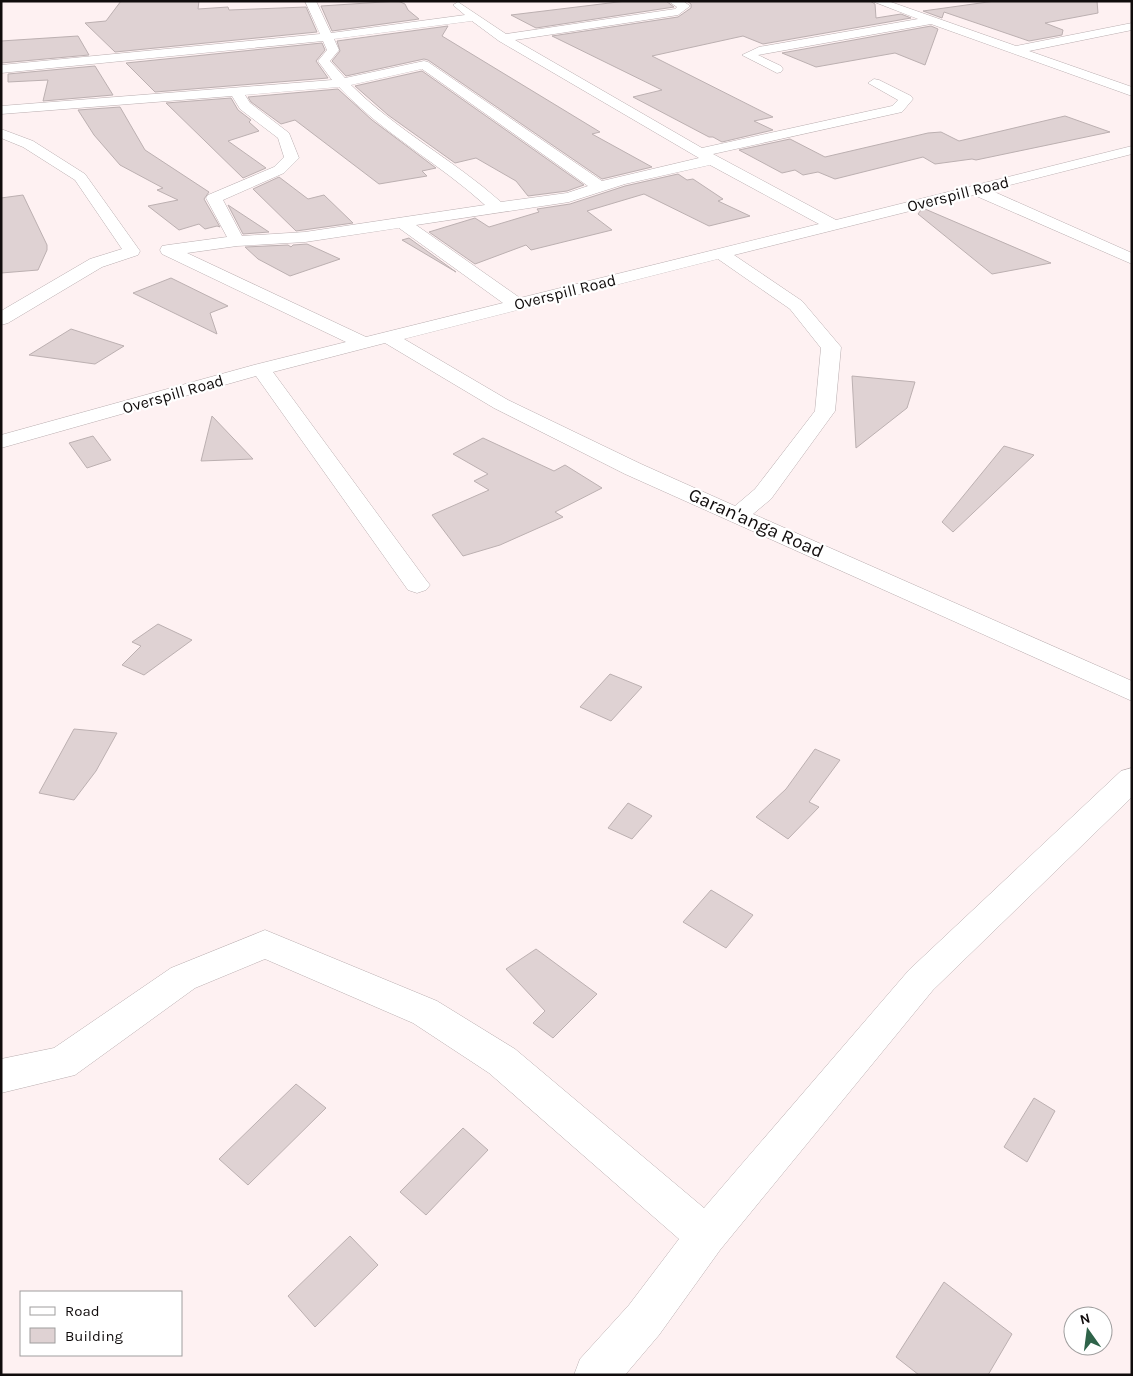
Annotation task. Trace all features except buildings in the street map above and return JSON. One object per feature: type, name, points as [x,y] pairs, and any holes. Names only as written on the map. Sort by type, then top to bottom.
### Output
[{"type":"street","points":[[310,1],[333,50],[324,61],[340,83],[384,121],[460,175],[498,207]]},
{"type":"street","points":[[453,1],[503,38],[706,156],[834,226]]},
{"type":"street","points":[[503,38],[678,12],[684,6],[675,1]]},
{"type":"street","points":[[877,1],[1132,92]]},
{"type":"street","points":[[1,69],[182,53],[326,37],[474,17]]},
{"type":"street","points":[[776,69],[748,56],[759,51],[932,20]]},
{"type":"street","points":[[1016,50],[1132,26]]},
{"type":"street","points":[[1,110],[340,83],[424,65],[600,187]]},
{"type":"street","points":[[1,319],[9,306],[96,263],[132,251],[170,250],[237,240],[305,237],[568,197],[706,156],[898,109],[906,99],[874,84]]},
{"type":"street","points":[[236,91],[245,106],[284,136],[292,158],[279,170],[214,198],[237,240]]},
{"type":"street","points":[[1,133],[28,144],[80,178],[132,251]]},
{"type":"street","name":"Overspill Road","points":[[1,442],[261,369],[1132,150]]},
{"type":"street","points":[[974,189],[1132,259]]},
{"type":"street","points":[[403,222],[516,304]]},
{"type":"street","points":[[170,250],[364,343]]},
{"type":"street","points":[[720,253],[796,305],[831,347],[825,411],[763,494],[738,515]]},
{"type":"street","name":"Garan'anga Road","points":[[388,337],[501,404],[633,469],[1132,692]]},
{"type":"street","points":[[261,369],[417,585]]},
{"type":"street","points":[[596,1375],[644,1320],[706,1236],[921,980],[1132,779]]},
{"type":"street","points":[[1,1076],[62,1063],[183,978],[265,944],[425,1012],[502,1061],[706,1236]]}]
